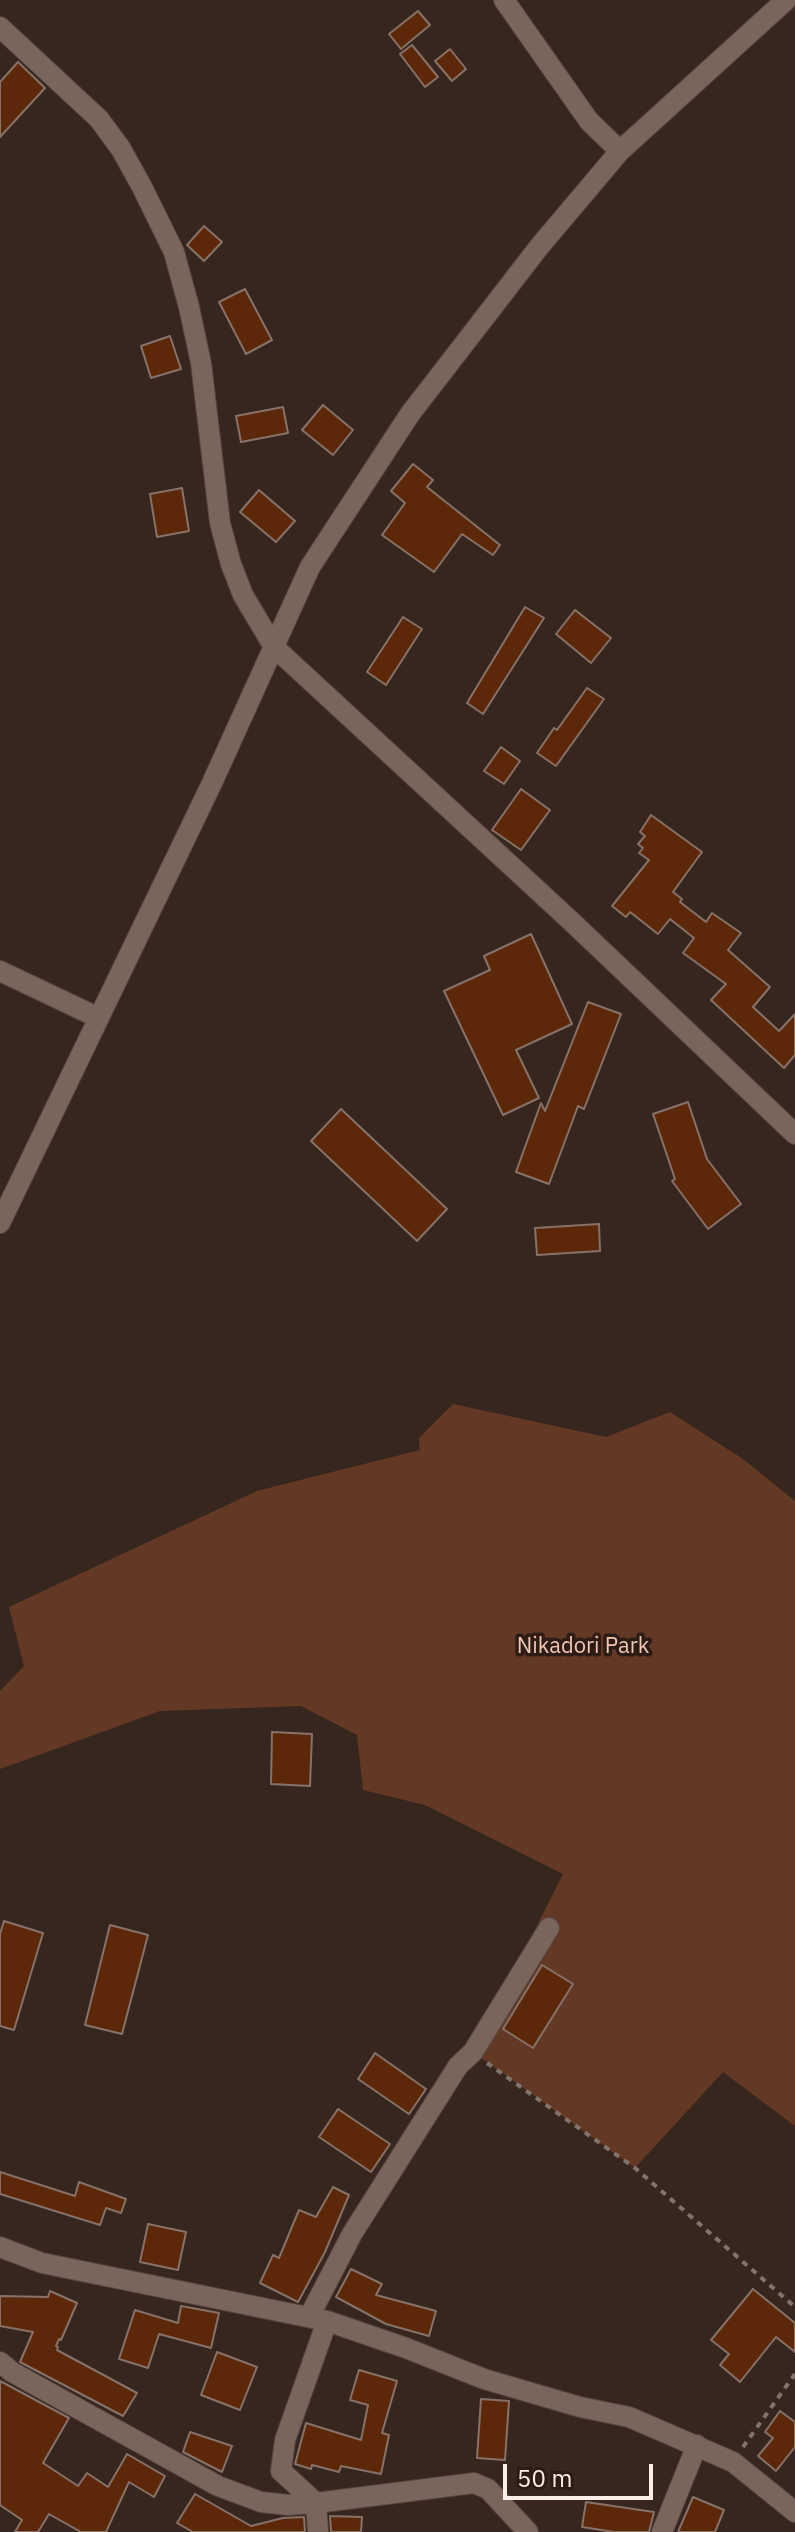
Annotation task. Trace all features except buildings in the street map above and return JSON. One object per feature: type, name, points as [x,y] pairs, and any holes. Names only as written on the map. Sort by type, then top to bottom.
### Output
[{"type":"street","points":[[504,0],[589,121],[620,151]]},
{"type":"street","points":[[0,1223],[212,783],[310,567],[410,414],[539,247],[620,151],[786,0]]},
{"type":"street","points":[[0,27],[99,119],[121,149],[169,241],[183,282],[201,363],[215,491],[231,564],[243,595],[274,647],[795,1134]]},
{"type":"street","points":[[0,971],[99,1018]]},
{"type":"street","points":[[318,2532],[316,2503],[281,2471],[285,2440],[318,2319],[352,2234],[458,2066],[473,2052],[549,1928]]},
{"type":"street","points":[[0,2247],[42,2263],[318,2319],[406,2348],[484,2379],[580,2407],[629,2417],[733,2462],[795,2512]]},
{"type":"street","points":[[0,2362],[12,2372],[218,2486],[261,2502],[288,2505],[316,2503],[474,2483],[488,2489],[528,2532]]},
{"type":"street","points":[[662,2532],[697,2445]]},
{"type":"path","points":[[473,2052],[635,2168],[795,2307]]},
{"type":"path","points":[[733,2462],[795,2374]]},
{"type":"green space","name":"Nikadori Park","points":[[453,1404],[606,1437],[670,1412],[743,1459],[795,1501],[795,2126],[723,2072],[635,2168],[473,2052],[563,1874],[425,1805],[363,1790],[357,1735],[301,1706],[160,1711],[0,1769],[0,1691],[24,1666],[9,1607],[257,1491],[420,1450],[419,1438]]}]
